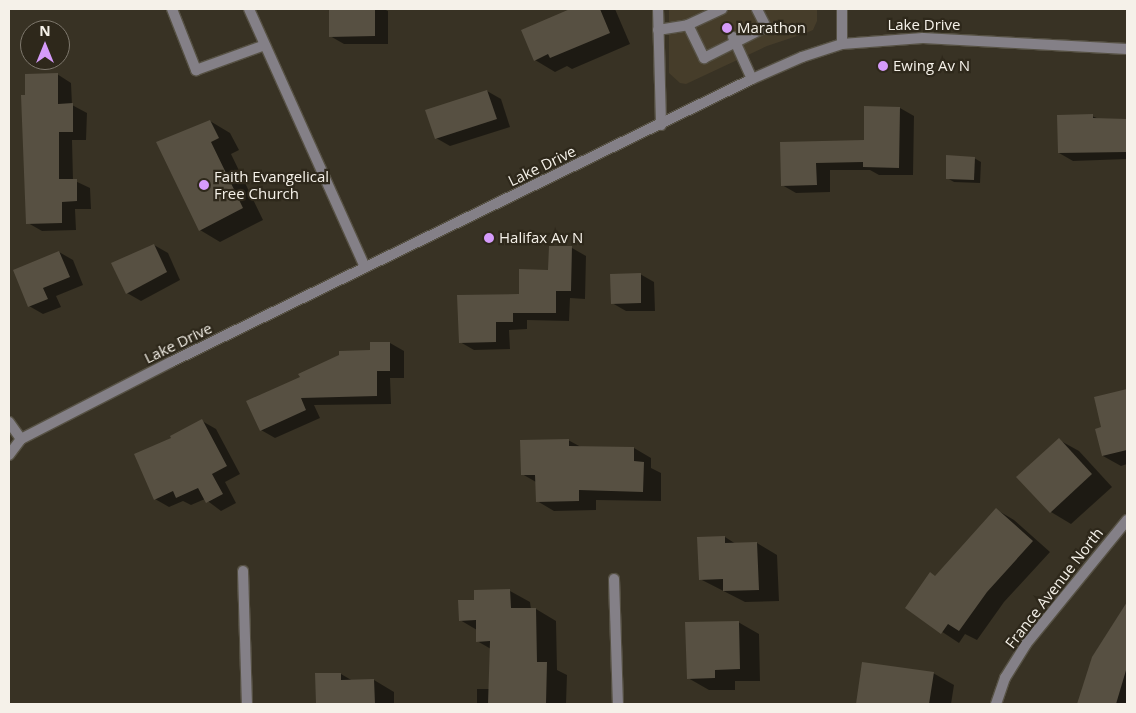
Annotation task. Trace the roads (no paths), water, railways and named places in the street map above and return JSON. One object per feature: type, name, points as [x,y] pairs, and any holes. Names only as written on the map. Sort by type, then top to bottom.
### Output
[{"type":"street","points":[[172,9],[196,70],[265,46]]},
{"type":"street","points":[[249,9],[365,267]]},
{"type":"street","points":[[658,9],[661,125]]},
{"type":"street","points":[[688,25],[704,58],[734,40],[766,28],[757,9]]},
{"type":"street","points":[[842,9],[842,44]]},
{"type":"street","points":[[658,30],[688,25],[722,10]]},
{"type":"street","name":"Lake Drive","points":[[9,455],[21,439],[365,267],[661,125],[752,79],[802,57],[842,44],[923,38],[1127,49]]},
{"type":"street","points":[[734,40],[752,79]]},
{"type":"street","points":[[9,422],[21,439]]},
{"type":"street","name":"France Avenue North","points":[[996,704],[1005,678],[1026,644],[1127,520]]},
{"type":"street","points":[[243,571],[247,704]]},
{"type":"street","points":[[614,579],[618,704]]},
{"type":"place","name":"Marathon","points":[[727,28]]},
{"type":"place","name":"Ewing Av N","points":[[883,66]]},
{"type":"place","name":"Faith Evangelical Free Church","points":[[204,185]]},
{"type":"place","name":"Halifax Av N","points":[[489,238]]}]
